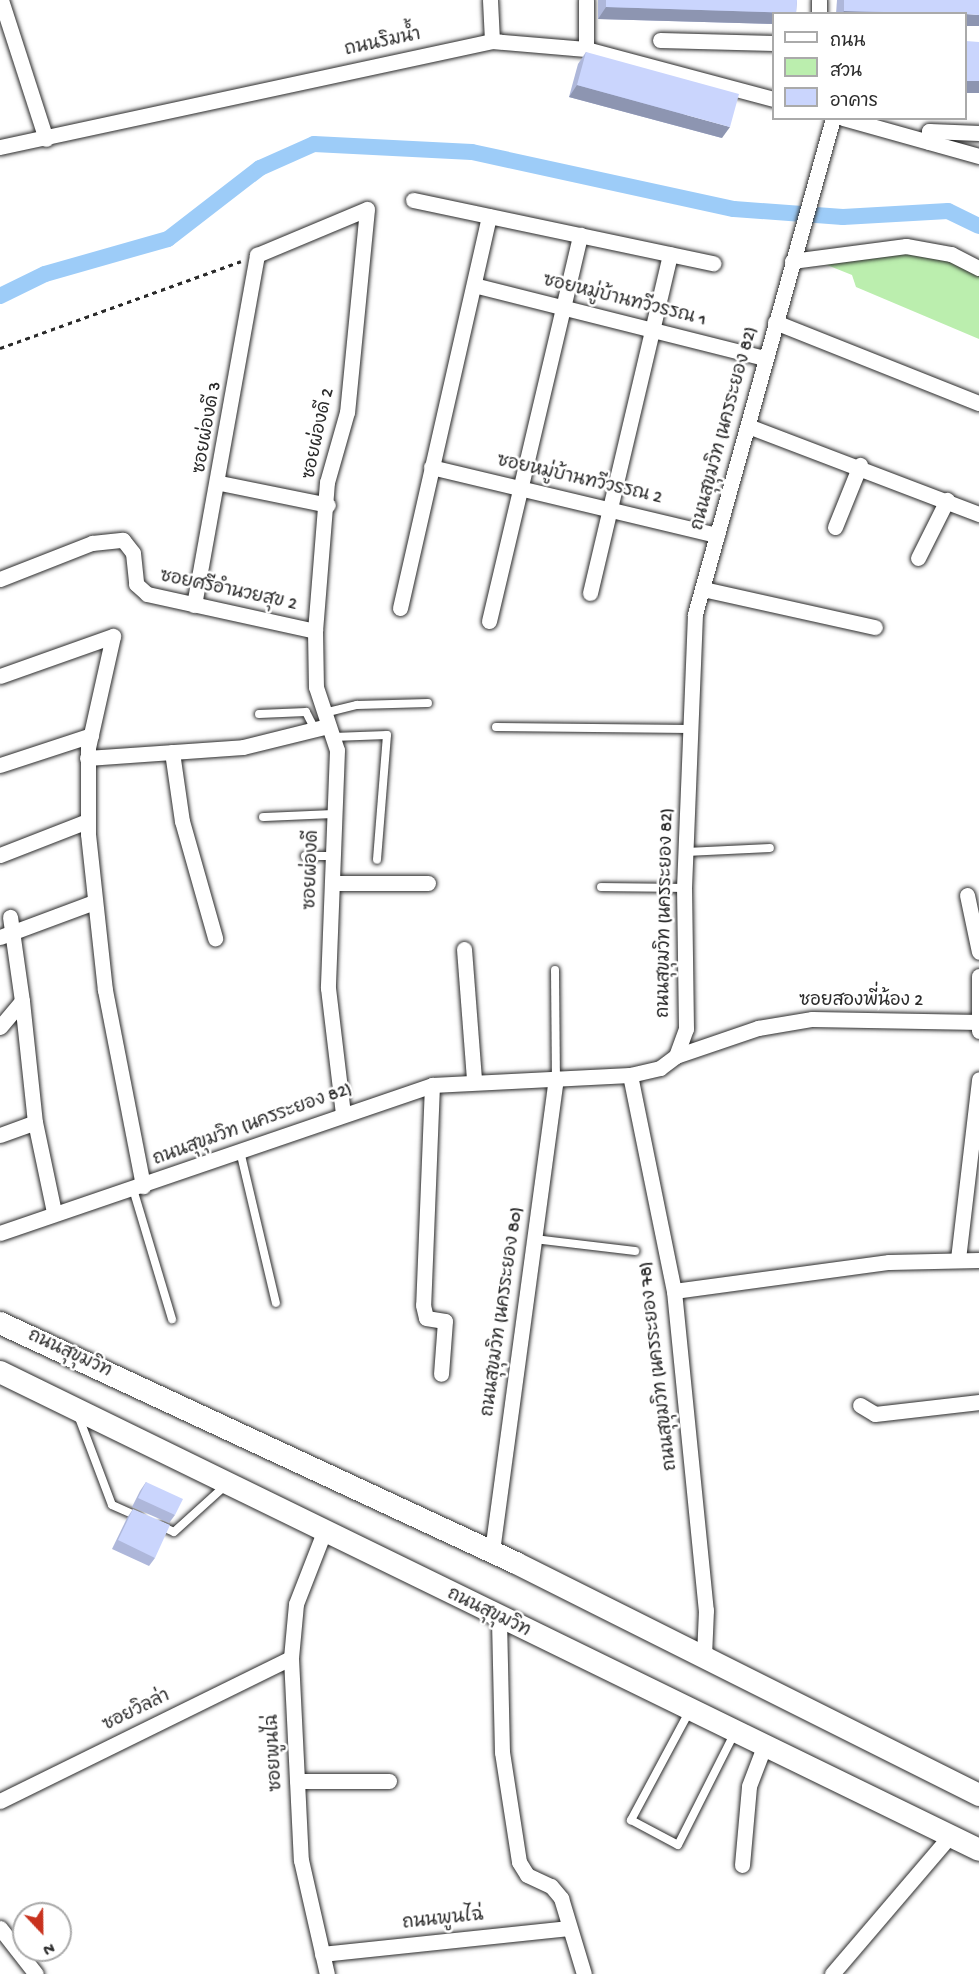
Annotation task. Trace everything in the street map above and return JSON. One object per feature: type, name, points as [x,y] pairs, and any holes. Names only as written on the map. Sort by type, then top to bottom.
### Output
[{"type":"main road","name":"ถนนสุขุมวิท","points":[[0,1323],[492,1551],[704,1655],[979,1795]]},
{"type":"main road","name":"ถนนสุขุมวิท","points":[[0,1372],[499,1620],[736,1730],[979,1850]]},
{"type":"street","points":[[1,0],[46,139]]},
{"type":"street","points":[[490,0],[492,41]]},
{"type":"street","points":[[586,0],[586,49]]},
{"type":"street","points":[[660,40],[772,43]]},
{"type":"street","name":"ถนนริมน้ำ","points":[[0,147],[46,139],[492,41],[586,49],[772,98]]},
{"type":"street","name":"ถนนสุขุมวิท (นครระยอง 82)","points":[[0,1233],[54,1212],[138,1187],[344,1113],[432,1085],[474,1080],[630,1075],[660,1068],[676,1056],[686,1029],[684,888],[695,614],[793,254],[832,120]]},
{"type":"street","points":[[850,120],[979,156]]},
{"type":"street","points":[[929,142],[929,131],[979,133]]},
{"type":"street","points":[[413,200],[713,263]]},
{"type":"street","name":"ซอยผ่องดี 2","points":[[257,255],[367,209],[347,412],[329,471],[328,505],[315,631]]},
{"type":"street","points":[[400,608],[489,216]]},
{"type":"street","points":[[489,621],[580,235]]},
{"type":"street","points":[[793,254],[906,246],[951,254],[979,268]]},
{"type":"street","points":[[590,593],[670,254]]},
{"type":"street","name":"ซอยผ่องดี 3","points":[[194,605],[220,483],[257,255]]},
{"type":"street","name":"ซอยหมู่บ้านทวีวรรณ 1","points":[[474,285],[654,326],[765,358]]},
{"type":"street","points":[[775,322],[979,403]]},
{"type":"street","points":[[748,426],[860,465],[979,514]]},
{"type":"street","points":[[835,527],[860,465]]},
{"type":"street","name":"ซอยหมู่บ้านทวีวรรณ 2","points":[[431,467],[610,508],[717,536]]},
{"type":"street","points":[[220,483],[328,505]]},
{"type":"street","points":[[918,558],[946,500]]},
{"type":"street","name":"ซอยศรีอำนวยสุข 2","points":[[0,579],[92,543],[123,540],[133,553],[142,591],[194,605],[315,631]]},
{"type":"street","points":[[703,589],[874,627]]},
{"type":"street","name":"ซอยผ่องดี","points":[[315,631],[315,687],[325,727],[335,814],[328,988],[344,1113]]},
{"type":"street","points":[[0,676],[113,636],[87,758],[87,821],[94,902],[138,1187]]},
{"type":"street","points":[[87,758],[265,744],[325,727]]},
{"type":"street","points":[[0,765],[91,735]]},
{"type":"street","points":[[172,752],[182,820],[215,938]]},
{"type":"street","points":[[0,855],[87,821]]},
{"type":"street","points":[[332,883],[428,883]]},
{"type":"street","points":[[967,895],[979,952]]},
{"type":"street","points":[[6,935],[94,902]]},
{"type":"street","points":[[10,917],[6,935],[22,1001],[35,1122],[54,1212]]},
{"type":"street","points":[[464,949],[474,1080]]},
{"type":"street","points":[[978,1025],[979,976]]},
{"type":"street","points":[[0,1027],[22,1001]]},
{"type":"street","name":"ซอยสองพี่น้อง 2","points":[[676,1056],[793,1021],[978,1025]]},
{"type":"street","name":"ถนนสุขุมวิท (นครระยอง 78)","points":[[630,1075],[674,1291],[706,1610],[704,1655]]},
{"type":"street","name":"ถนนสุขุมวิท (นครระยอง 80)","points":[[492,1551],[556,1077]]},
{"type":"street","points":[[958,1259],[979,1079]]},
{"type":"street","points":[[432,1085],[423,1305],[426,1318],[445,1321],[441,1374]]},
{"type":"street","points":[[0,1135],[35,1122]]},
{"type":"street","points":[[674,1291],[889,1262],[979,1260]]},
{"type":"street","points":[[860,1405],[875,1414],[979,1402]]},
{"type":"street","name":"ซอยพูนไฉ่","points":[[324,1532],[296,1604],[291,1658],[301,1860],[327,1974]]},
{"type":"street","points":[[499,1620],[502,1752],[519,1862],[527,1875],[556,1890],[584,1974]]},
{"type":"street","name":"ซอยวิลล่า","points":[[0,1801],[291,1658]]},
{"type":"street","points":[[742,1864],[749,1786],[765,1744]]},
{"type":"street","points":[[297,1780],[389,1781]]},
{"type":"street","points":[[832,1974],[950,1836]]},
{"type":"street","points":[[0,1928],[36,1974]]},
{"type":"street","name":"ถนนพูนไฉ่","points":[[322,1954],[569,1928]]},
{"type":"lane","points":[[325,727],[357,705],[428,703]]},
{"type":"lane","points":[[260,714],[306,712],[325,727],[387,735],[377,860]]},
{"type":"lane","points":[[496,727],[690,729]]},
{"type":"lane","points":[[263,817],[335,814]]},
{"type":"lane","points":[[686,852],[770,848]]},
{"type":"lane","points":[[305,856],[333,856]]},
{"type":"lane","points":[[601,887],[684,888]]},
{"type":"lane","points":[[555,970],[556,1077]]},
{"type":"lane","points":[[240,1151],[276,1303]]},
{"type":"lane","points":[[138,1187],[172,1319]]},
{"type":"lane","points":[[534,1239],[635,1251]]},
{"type":"lane","points":[[76,1410],[112,1505],[174,1532],[227,1484]]},
{"type":"lane","points":[[691,1709],[631,1820],[678,1845],[736,1730]]},
{"type":"path","points":[[0,348],[257,255]]},
{"type":"green space","points":[[926,250],[979,271],[979,339],[856,287],[852,275],[817,261]]},
{"type":"building","points":[[606,0],[797,0],[796,12],[606,7]]},
{"type":"building","points":[[844,0],[979,0],[979,15],[967,14],[967,12],[844,11]]},
{"type":"building","points":[[967,41],[979,42],[979,81],[967,81]]},
{"type":"building","points":[[586,52],[739,94],[730,127],[577,85]]},
{"type":"building","points":[[146,1482],[183,1499],[175,1515],[138,1498]]},
{"type":"building","points":[[133,1509],[170,1525],[155,1558],[118,1540]]},
{"type":"waterway","points":[[0,296],[45,274],[168,239],[260,168],[314,144],[472,152],[734,209],[843,217],[948,211],[979,226]]}]
